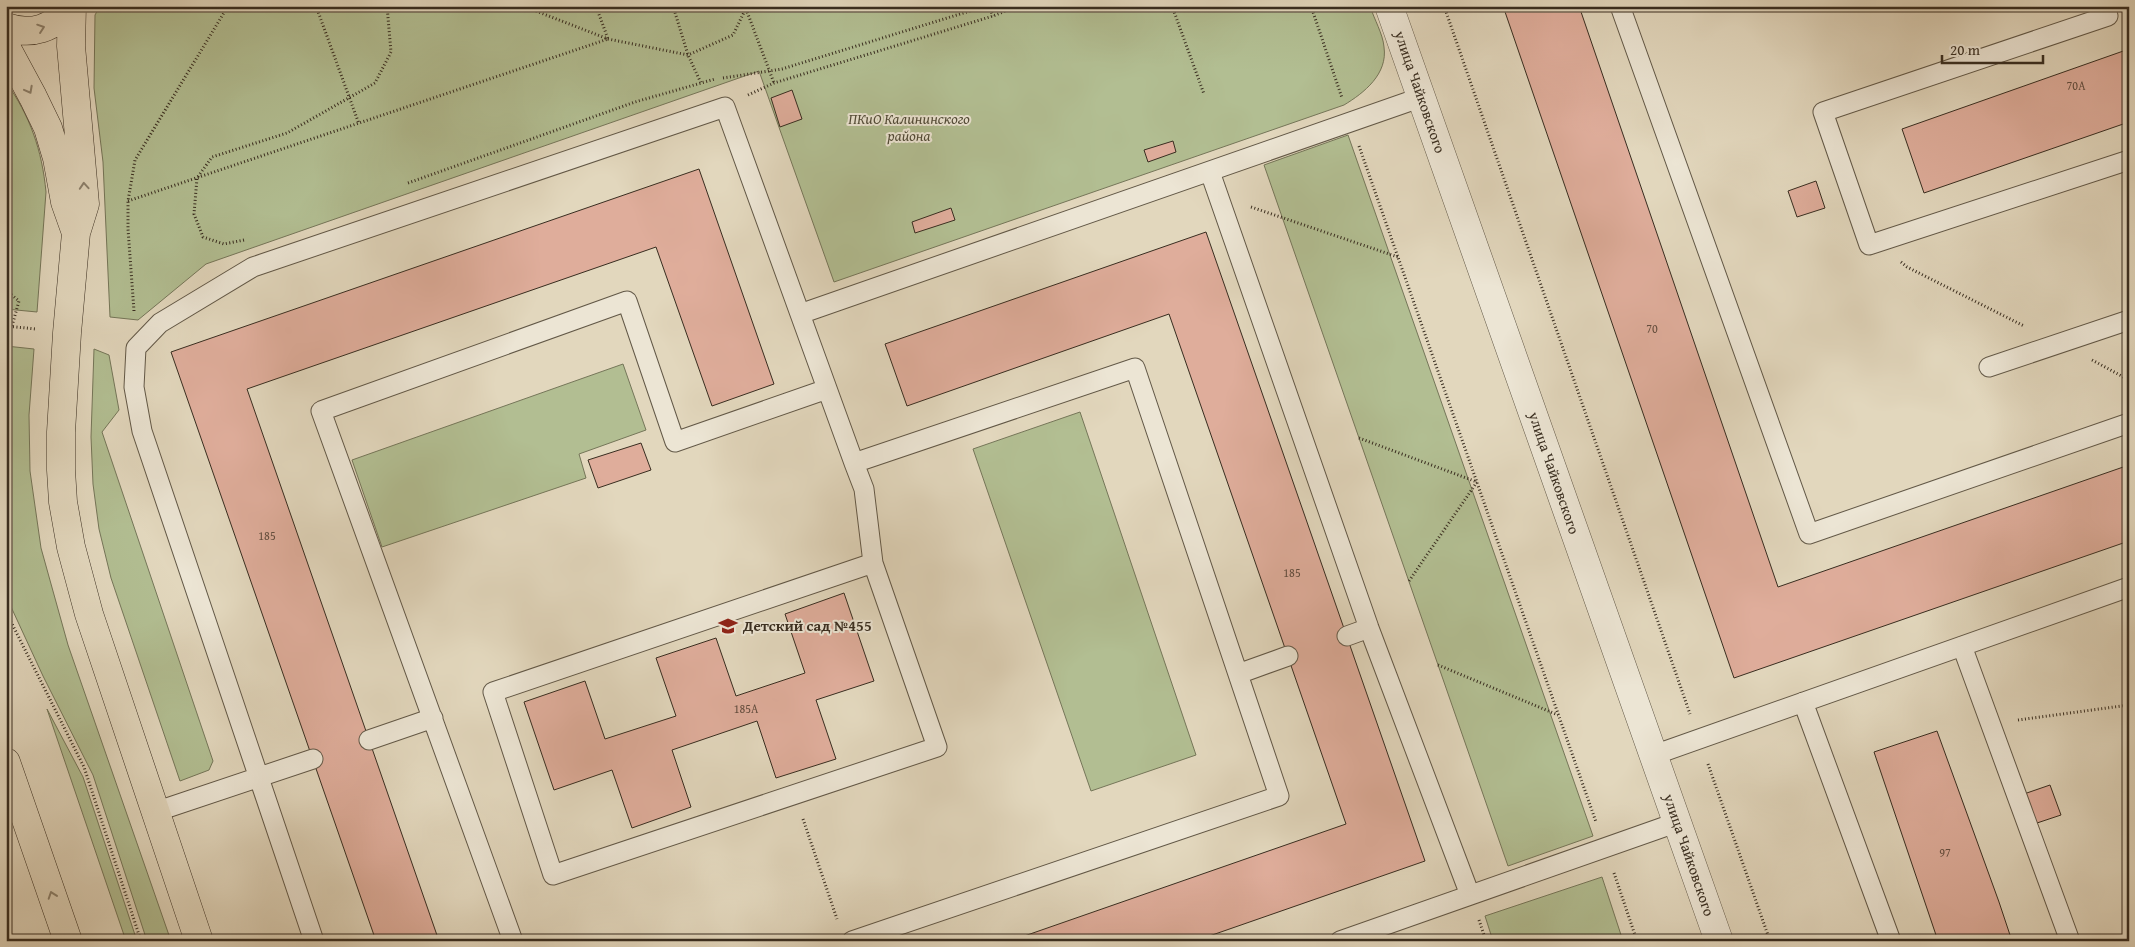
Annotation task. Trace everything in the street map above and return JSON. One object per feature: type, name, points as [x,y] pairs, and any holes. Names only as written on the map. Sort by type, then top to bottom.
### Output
[{"type":"main road","points":[[6,28],[18,32],[35,31],[51,25],[64,15],[70,6]]},
{"type":"main road","points":[[70,6],[71,46],[85,204],[76,233],[61,432],[60,470],[63,502],[71,547],[89,614],[199,941]]},
{"type":"main road","points":[[6,47],[34,97],[48,128],[57,158],[65,202],[76,233]]},
{"type":"main road","points":[[6,762],[68,941]]},
{"type":"street","name":"улица Чайковского","points":[[1390,6],[1719,941]]},
{"type":"lane","points":[[1620,6],[1809,534],[2129,423]]},
{"type":"lane","points":[[2104,6],[2108,16],[1823,112],[1869,245],[2129,160]]},
{"type":"lane","points":[[800,314],[1422,97]]},
{"type":"lane","points":[[314,941],[142,431],[134,387],[136,348],[160,323],[253,267],[718,109],[800,314],[864,489],[873,563],[937,747],[553,875],[493,692],[873,563]]},
{"type":"lane","points":[[1210,172],[1369,628],[1470,895]]},
{"type":"lane","points":[[513,941],[320,411],[627,301],[675,442],[827,389]]},
{"type":"lane","points":[[1989,367],[2129,320]]},
{"type":"lane","points":[[852,941],[1279,796],[1135,368],[854,463]]},
{"type":"lane","points":[[1654,755],[2129,587]]},
{"type":"lane","points":[[1347,636],[1369,628]]},
{"type":"lane","points":[[1962,646],[2070,941]]},
{"type":"lane","points":[[1238,674],[1288,656]]},
{"type":"lane","points":[[1803,702],[1891,941]]},
{"type":"lane","points":[[369,740],[432,718]]},
{"type":"lane","points":[[155,812],[312,759]]},
{"type":"lane","points":[[1340,941],[1678,822]]},
{"type":"path","points":[[136,348],[128,229],[128,201],[135,160],[228,6]]},
{"type":"path","points":[[316,6],[359,124]]},
{"type":"path","points":[[250,238],[224,244],[203,237],[194,214],[197,178],[212,158],[287,133],[375,83],[391,52],[387,6]]},
{"type":"path","points":[[524,6],[608,39],[688,55],[733,35],[746,7]]},
{"type":"path","points":[[596,6],[608,39]]},
{"type":"path","points":[[673,6],[688,55],[701,83],[718,109],[774,83],[993,16],[1018,6]]},
{"type":"path","points":[[399,186],[635,102],[701,83],[782,69],[988,6],[993,16]]},
{"type":"path","points":[[1172,6],[1204,94]]},
{"type":"path","points":[[1311,6],[1637,941]]},
{"type":"path","points":[[1444,6],[1770,941]]},
{"type":"path","points":[[746,7],[774,83]]},
{"type":"path","points":[[128,201],[608,39]]},
{"type":"path","points":[[1218,196],[1398,258]]},
{"type":"path","points":[[1877,242],[1907,267],[2129,380]]},
{"type":"path","points":[[6,290],[19,301],[12,326],[6,326]]},
{"type":"path","points":[[1360,438],[1477,482]]},
{"type":"path","points":[[1409,581],[1477,482]]},
{"type":"path","points":[[6,612],[84,767],[141,941]]},
{"type":"path","points":[[1438,665],[1559,715]]},
{"type":"path","points":[[1990,723],[2129,705]]},
{"type":"path","points":[[795,794],[839,924]]},
{"type":"green space","name":"ПКиО Калининского района","points":[[100,6],[1370,6],[1382,37],[1384,57],[1382,66],[1373,82],[1344,105],[834,282],[759,71],[206,264],[138,320],[110,317],[103,162],[94,88],[95,15]]},
{"type":"green space","points":[[6,82],[22,108],[34,134],[44,177],[46,192],[37,312],[6,309]]},
{"type":"green space","points":[[1348,135],[1593,836],[1508,866],[1264,165]]},
{"type":"green space","points":[[6,346],[34,349],[29,415],[30,471],[41,548],[68,645],[171,941],[147,941],[93,775],[43,676],[6,596]]},
{"type":"green space","points":[[94,349],[109,355],[119,410],[102,432],[213,761],[209,770],[180,781],[111,578],[99,529],[93,484],[91,437]]},
{"type":"green space","points":[[623,364],[646,430],[579,454],[586,478],[382,547],[352,460]]},
{"type":"green space","points":[[1080,412],[1196,755],[1091,791],[973,449]]},
{"type":"green space","points":[[47,709],[83,777],[137,941],[126,941]]},
{"type":"green space","points":[[1602,877],[1623,941],[1493,941],[1485,916]]},
{"type":"building","points":[[1503,6],[1579,6],[1778,587],[2129,465],[2129,541],[1734,678]]},
{"type":"building","points":[[2129,49],[2129,122],[1924,193],[1902,129]]},
{"type":"building","points":[[792,90],[802,119],[780,127],[771,98]]},
{"type":"building","points":[[1173,141],[1176,152],[1148,162],[1144,150]]},
{"type":"building","points":[[699,169],[774,384],[712,406],[656,247],[247,389],[439,941],[376,941],[171,352]]},
{"type":"building","points":[[1816,181],[1825,208],[1797,217],[1788,191]]},
{"type":"building","points":[[951,208],[955,220],[915,233],[912,222]]},
{"type":"building","points":[[1206,232],[1425,861],[1195,941],[1010,941],[1346,824],[1169,314],[907,406],[885,344]]},
{"type":"building","points":[[641,443],[651,470],[598,488],[588,460]]},
{"type":"building","points":[[844,593],[874,681],[816,700],[836,759],[776,778],[757,721],[672,750],[691,807],[632,828],[612,770],[554,790],[524,702],[585,681],[605,739],[676,716],[656,658],[716,638],[736,696],[805,673],[785,614]]},
{"type":"building","points":[[1937,731],[2012,941],[1938,941],[1874,752]]},
{"type":"building","points":[[2050,785],[2061,815],[2031,825],[2021,795]]},
{"type":"place","name":"Детский сад №455","points":[[728,626]]}]
